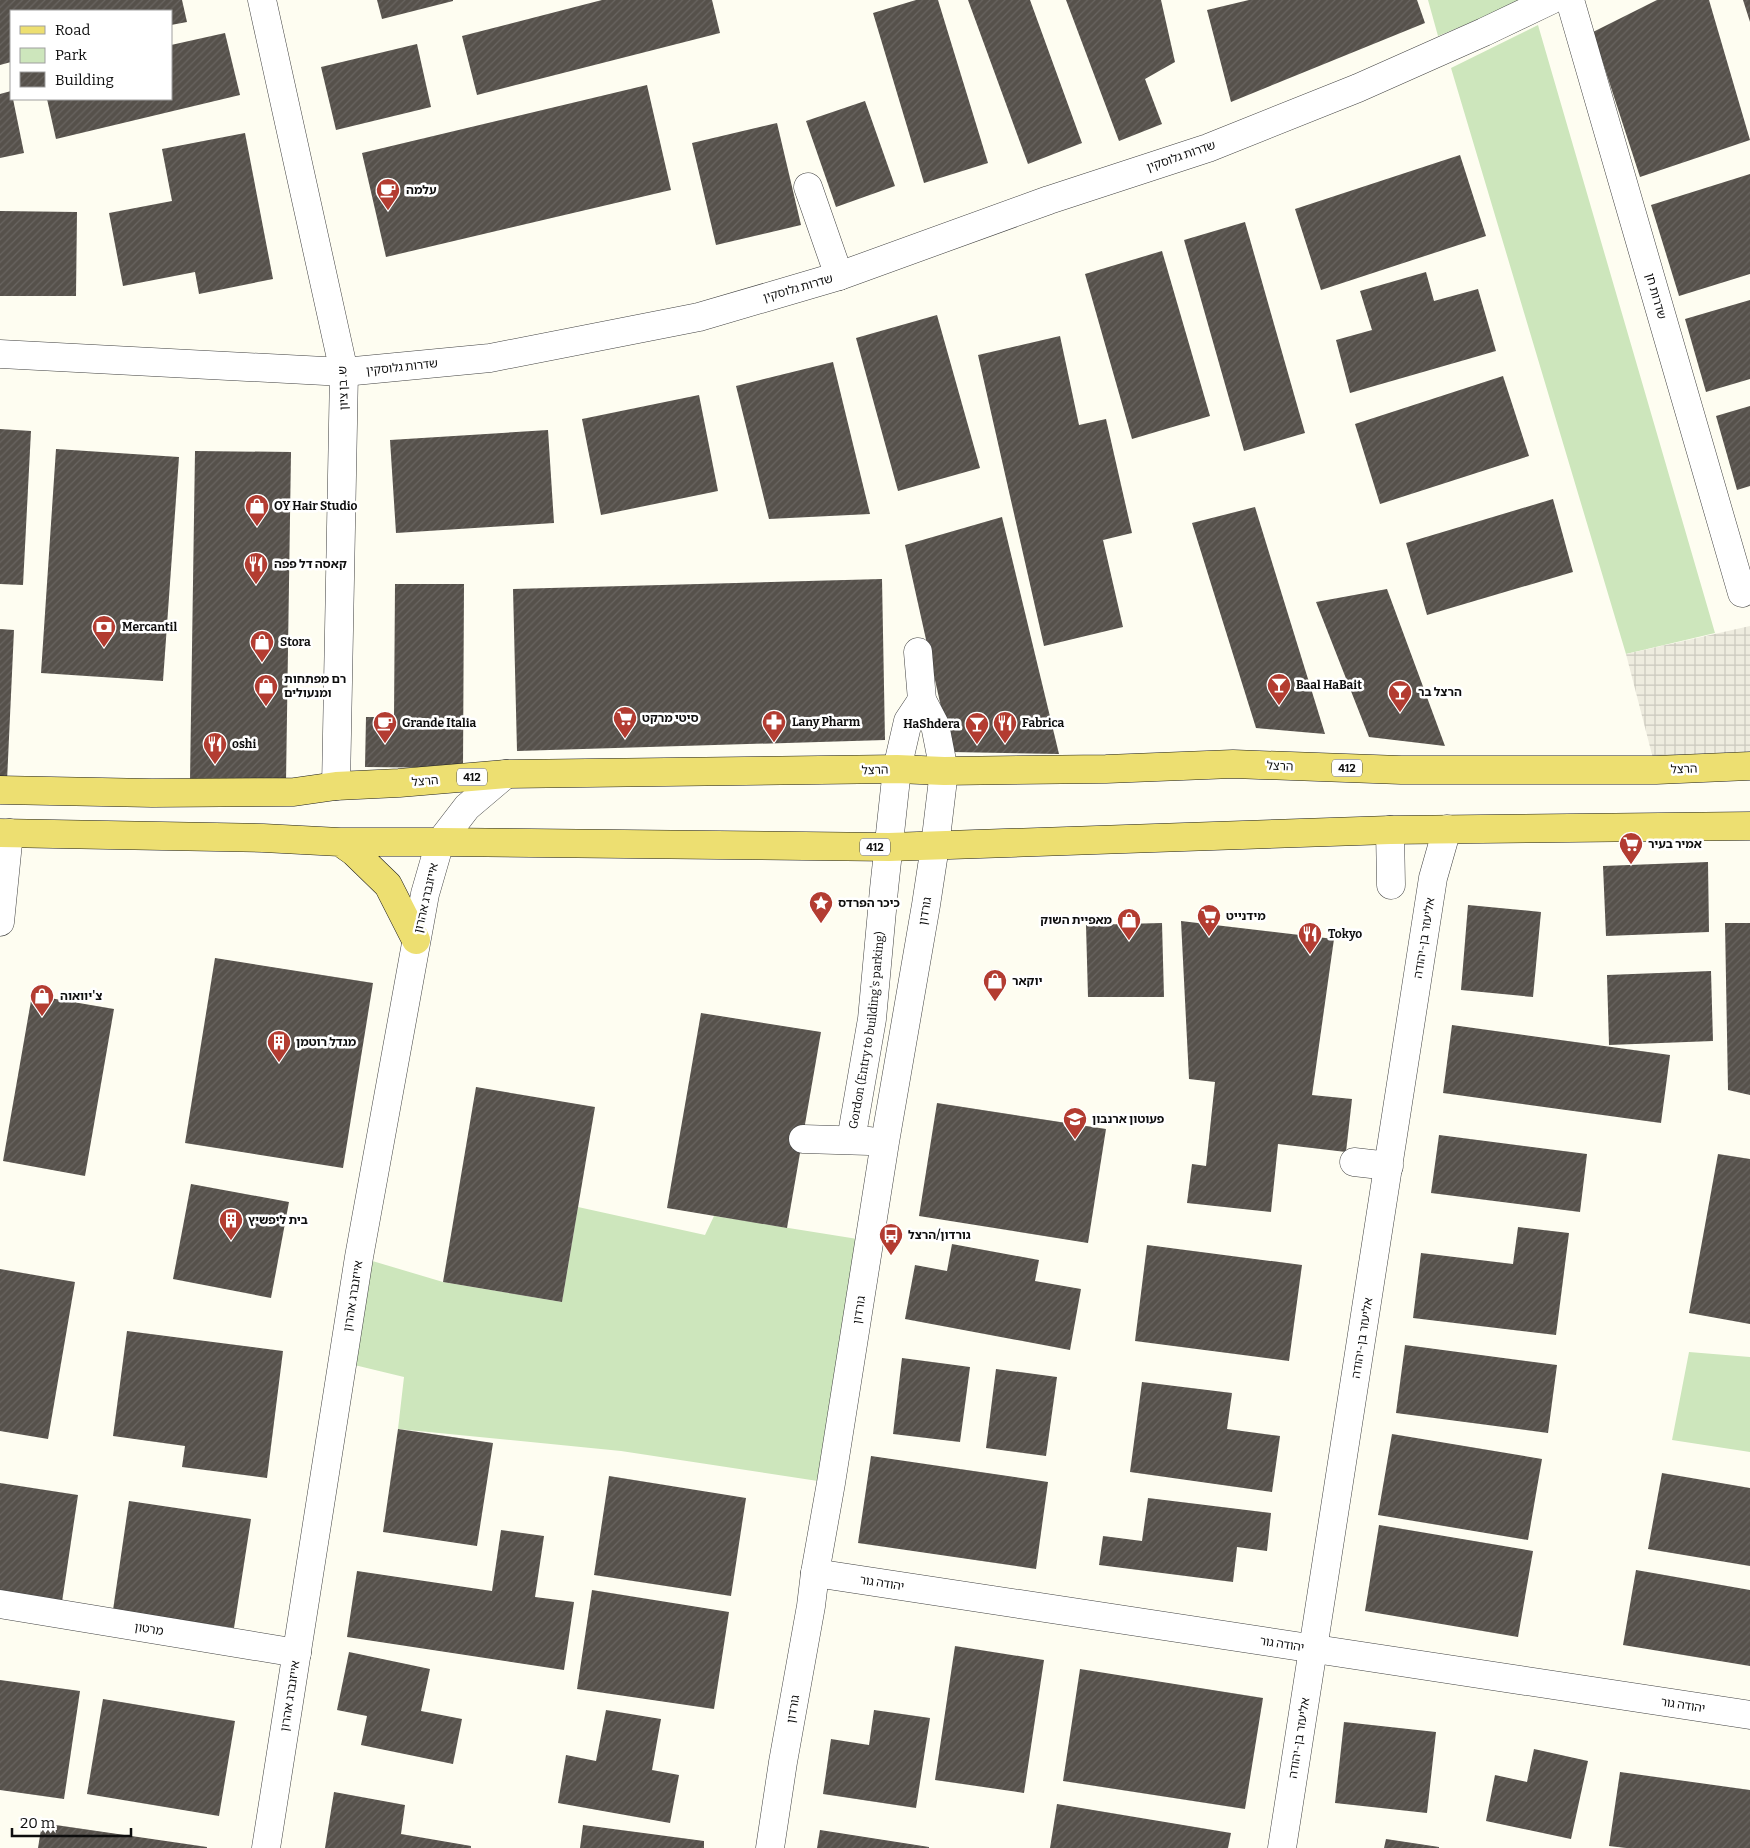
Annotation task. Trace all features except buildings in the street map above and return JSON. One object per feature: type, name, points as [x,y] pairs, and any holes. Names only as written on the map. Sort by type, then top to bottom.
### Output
[{"type":"main road","name":"הרצל","points":[[0,790],[152,793],[294,792],[336,786],[506,774],[897,770],[944,772],[1233,764],[1440,770],[1656,770],[1750,766]]},
{"type":"main road","name":"412","points":[[4,833],[263,838],[340,842],[889,847],[1390,830],[1750,826]]},
{"type":"main road","points":[[340,842],[354,852],[388,885],[416,940]]},
{"type":"street","name":"ש. בן ציון","points":[[262,0],[344,372],[336,786]]},
{"type":"street","name":"שדרות גלוסקין","points":[[0,354],[344,372],[490,358],[699,317],[839,276],[1049,200],[1208,148],[1358,88],[1552,0]]},
{"type":"street","name":"שדרות חן","points":[[1570,0],[1742,593]]},
{"type":"street","points":[[808,187],[839,276]]},
{"type":"street","points":[[918,652],[922,700]]},
{"type":"street","name":"Gordon (Entry to building's parking)","points":[[851,1140],[872,1019],[897,770],[908,721],[922,700]]},
{"type":"street","name":"גורדון","points":[[770,1848],[935,846],[944,772],[935,725],[922,700]]},
{"type":"street","name":"אייזנברג אהרון","points":[[266,1848],[359,1257],[426,894],[440,842],[467,807],[506,774]]},
{"type":"street","name":"אליעזר בן-יהודה","points":[[1282,1848],[1433,878],[1447,829]]},
{"type":"street","points":[[1390,830],[1391,885]]},
{"type":"street","points":[[0,922],[4,833]]},
{"type":"street","name":"Gordon (Entry to building's parking)","points":[[803,1139],[885,1142]]},
{"type":"street","points":[[1354,1162],[1389,1166]]},
{"type":"street","name":"יהודה גור","points":[[814,1573],[1750,1716]]},
{"type":"street","name":"מרטון","points":[[0,1604],[297,1653]]},
{"type":"green space","points":[[1428,0],[1525,0],[1438,36]]},
{"type":"green space","points":[[1538,25],[1715,633],[1626,654],[1451,68]]},
{"type":"green space","points":[[578,1207],[705,1235],[714,1216],[870,1241],[831,1483],[621,1451],[398,1429],[404,1377],[342,1362],[359,1257],[443,1282],[562,1302]]},
{"type":"green space","points":[[1689,1352],[1750,1357],[1750,1452],[1672,1440]]},
{"type":"shaded area","points":[[1750,626],[1750,766],[1656,770],[1626,654]]},
{"type":"place","name":"עלמה","points":[[388,211]]},
{"type":"place","name":"OY Hair Studio","points":[[257,527]]},
{"type":"place","name":"קאסה דל פפה","points":[[256,585]]},
{"type":"place","name":"Mercantil","points":[[104,648]]},
{"type":"place","name":"Stora","points":[[262,663]]},
{"type":"place","name":"Baal HaBait","points":[[1279,706]]},
{"type":"place","name":"רם מפתחות ומנעולים","points":[[266,707]]},
{"type":"place","name":"הרצל בר","points":[[1400,713]]},
{"type":"place","name":"סיטי מרקט","points":[[625,739]]},
{"type":"place","name":"Lany Pharm","points":[[774,743]]},
{"type":"place","name":"Grande Italia","points":[[385,744]]},
{"type":"place","name":"Fabrica","points":[[1005,744]]},
{"type":"place","name":"HaShdera","points":[[977,745]]},
{"type":"place","name":"oshi","points":[[215,765]]},
{"type":"place","name":"אמיר בעיר","points":[[1631,865]]},
{"type":"place","name":"כיכר הפרדס","points":[[821,924]]},
{"type":"place","name":"מידנייט","points":[[1209,937]]},
{"type":"place","name":"מאפיית השוק","points":[[1129,941]]},
{"type":"place","name":"Tokyo","points":[[1310,955]]},
{"type":"place","name":"יוקאר","points":[[995,1002]]},
{"type":"place","name":"צ'יוואוה","points":[[42,1017]]},
{"type":"place","name":"מגדל רוטמן","points":[[279,1063]]},
{"type":"place","name":"פעוטון ארנבון","points":[[1075,1140]]},
{"type":"place","name":"בית ליפשיץ","points":[[231,1241]]},
{"type":"place","name":"גורדון/הרצל","points":[[891,1256]]}]
